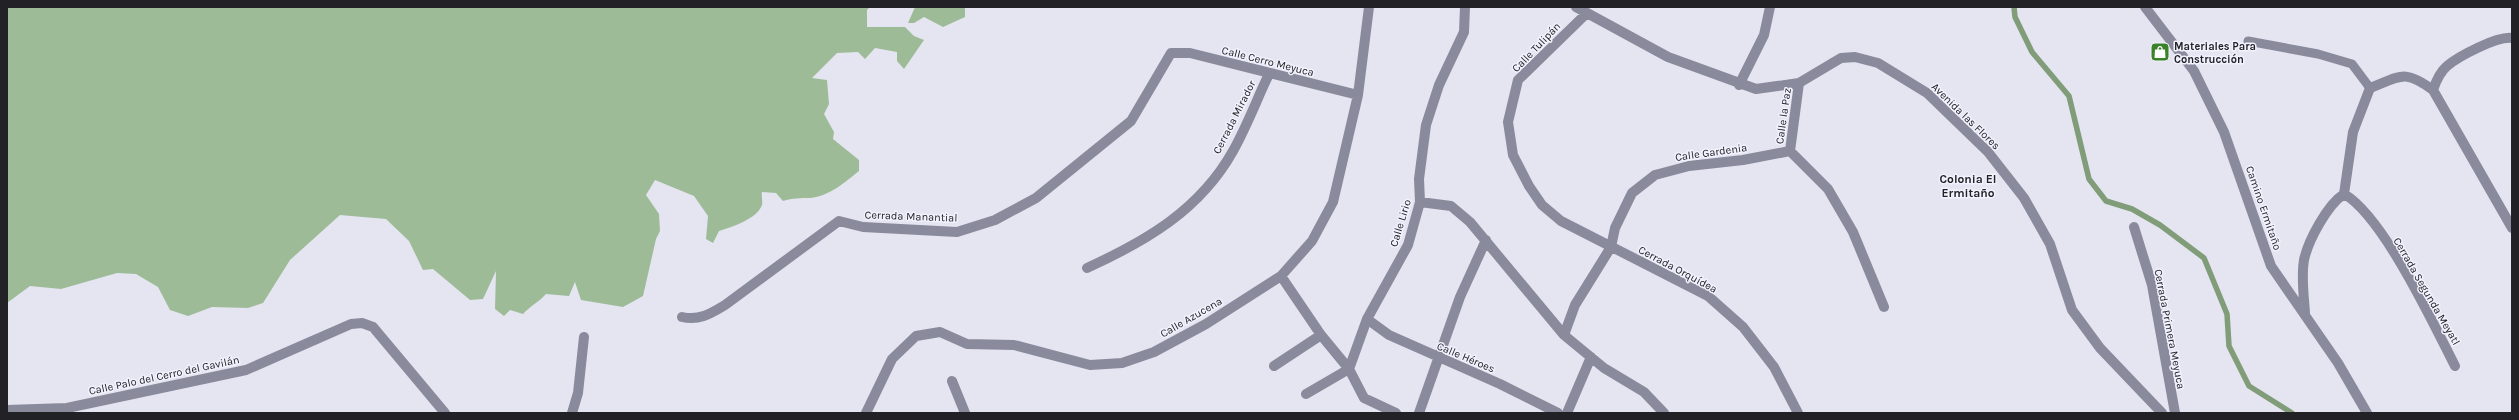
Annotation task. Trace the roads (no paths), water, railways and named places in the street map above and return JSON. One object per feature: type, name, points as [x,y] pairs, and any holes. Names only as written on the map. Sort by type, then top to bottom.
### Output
[{"type":"street","name":"Calle Azucena","points":[[866,413],[892,359],[916,336],[940,332],[967,344],[1014,345],[1090,365],[1122,363],[1154,352],[1206,324],[1281,276],[1312,241],[1333,202],[1358,95],[1369,7]]},
{"type":"street","name":"Calle Lirio","points":[[1349,369],[1367,319],[1408,245],[1420,202],[1419,179],[1426,125],[1439,85],[1464,32],[1464,7]]},
{"type":"street","name":"Avenida las Flores","points":[[1576,7],[1668,57],[1756,89],[1799,83],[1841,58],[1855,57],[1878,63],[1926,93],[1988,152],[2024,198],[2050,244],[2072,310],[2100,348],[2162,413]]},
{"type":"street","points":[[1739,84],[1764,35],[1770,7]]},
{"type":"street","name":"Camino Ermitaño","points":[[2145,7],[2194,71],[2224,132],[2271,266],[2305,313],[2338,363],[2366,413]]},
{"type":"street","name":"Calle Tulipán","points":[[1587,13],[1518,80],[1508,122],[1513,156],[1542,205],[1561,221],[1612,247]]},
{"type":"street","points":[[2433,90],[2437,79],[2446,66],[2461,56],[2493,42],[2512,38]]},
{"type":"street","name":"Calle Cerro Meyuca","points":[[1171,53],[1190,53],[1269,74],[1358,95]]},
{"type":"street","name":"Cerrada Manantial","points":[[682,318],[693,320],[708,316],[839,221],[863,227],[957,232],[995,220],[1036,198],[1131,121],[1171,53]]},
{"type":"street","name":"Cerrada Mirador","points":[[1087,268],[1130,249],[1162,229],[1186,210],[1210,183],[1233,151],[1269,74]]},
{"type":"street","points":[[2305,313],[2304,260],[2317,228],[2336,199],[2344,194],[2353,132],[2370,88],[2403,75],[2415,77],[2433,90],[2512,228]]},
{"type":"street","name":"Calle la Paz","points":[[1790,151],[1799,83]]},
{"type":"street","points":[[1790,151],[1828,189],[1853,232],[1884,306]]},
{"type":"street","name":"Calle Gardenia","points":[[1564,335],[1575,305],[1612,247],[1615,228],[1632,193],[1655,175],[1689,166],[1743,160],[1790,151]]},
{"type":"street","name":"Cerrada Segunda Meyatl","points":[[2344,194],[2356,201],[2397,258],[2455,366]]},
{"type":"street","points":[[1420,202],[1451,206],[1486,240],[1564,335],[1604,368],[1644,392],[1664,413]]},
{"type":"street","name":"Cerrada Primera Meyuca","points":[[2134,227],[2152,285],[2175,413]]},
{"type":"street","points":[[1419,413],[1460,297],[1486,240]]},
{"type":"street","name":"Cerrada Orquídea","points":[[1612,247],[1708,296],[1743,327],[1774,367],[1798,413]]},
{"type":"street","points":[[1281,276],[1321,335],[1349,369],[1364,398],[1396,413]]},
{"type":"street","name":"Calle Héroes","points":[[1367,319],[1389,335],[1438,358],[1500,384],[1558,413]]},
{"type":"street","name":"Calle Palo del Cerro del Gavilán","points":[[7,410],[67,408],[246,370],[351,324],[362,323],[373,327],[445,413]]},
{"type":"street","points":[[1274,366],[1321,335]]},
{"type":"street","points":[[572,413],[578,394],[584,337]]},
{"type":"street","points":[[1567,413],[1590,357]]},
{"type":"street","points":[[1306,394],[1349,369]]},
{"type":"street","points":[[952,381],[965,413]]},
{"type":"lane","points":[[2248,41],[2318,54],[2352,64],[2370,88]]},
{"type":"waterway","points":[[2014,7],[2015,17],[2032,52],[2069,96],[2089,179],[2106,201],[2132,209],[2160,225],[2204,258],[2227,314],[2229,346],[2249,386],[2292,413]]},
{"type":"place","name":"Materiales Para Construcción","points":[[2160,52]]},
{"type":"district","name":"Colonia El Ermitaño","points":[[1968,186]]}]
